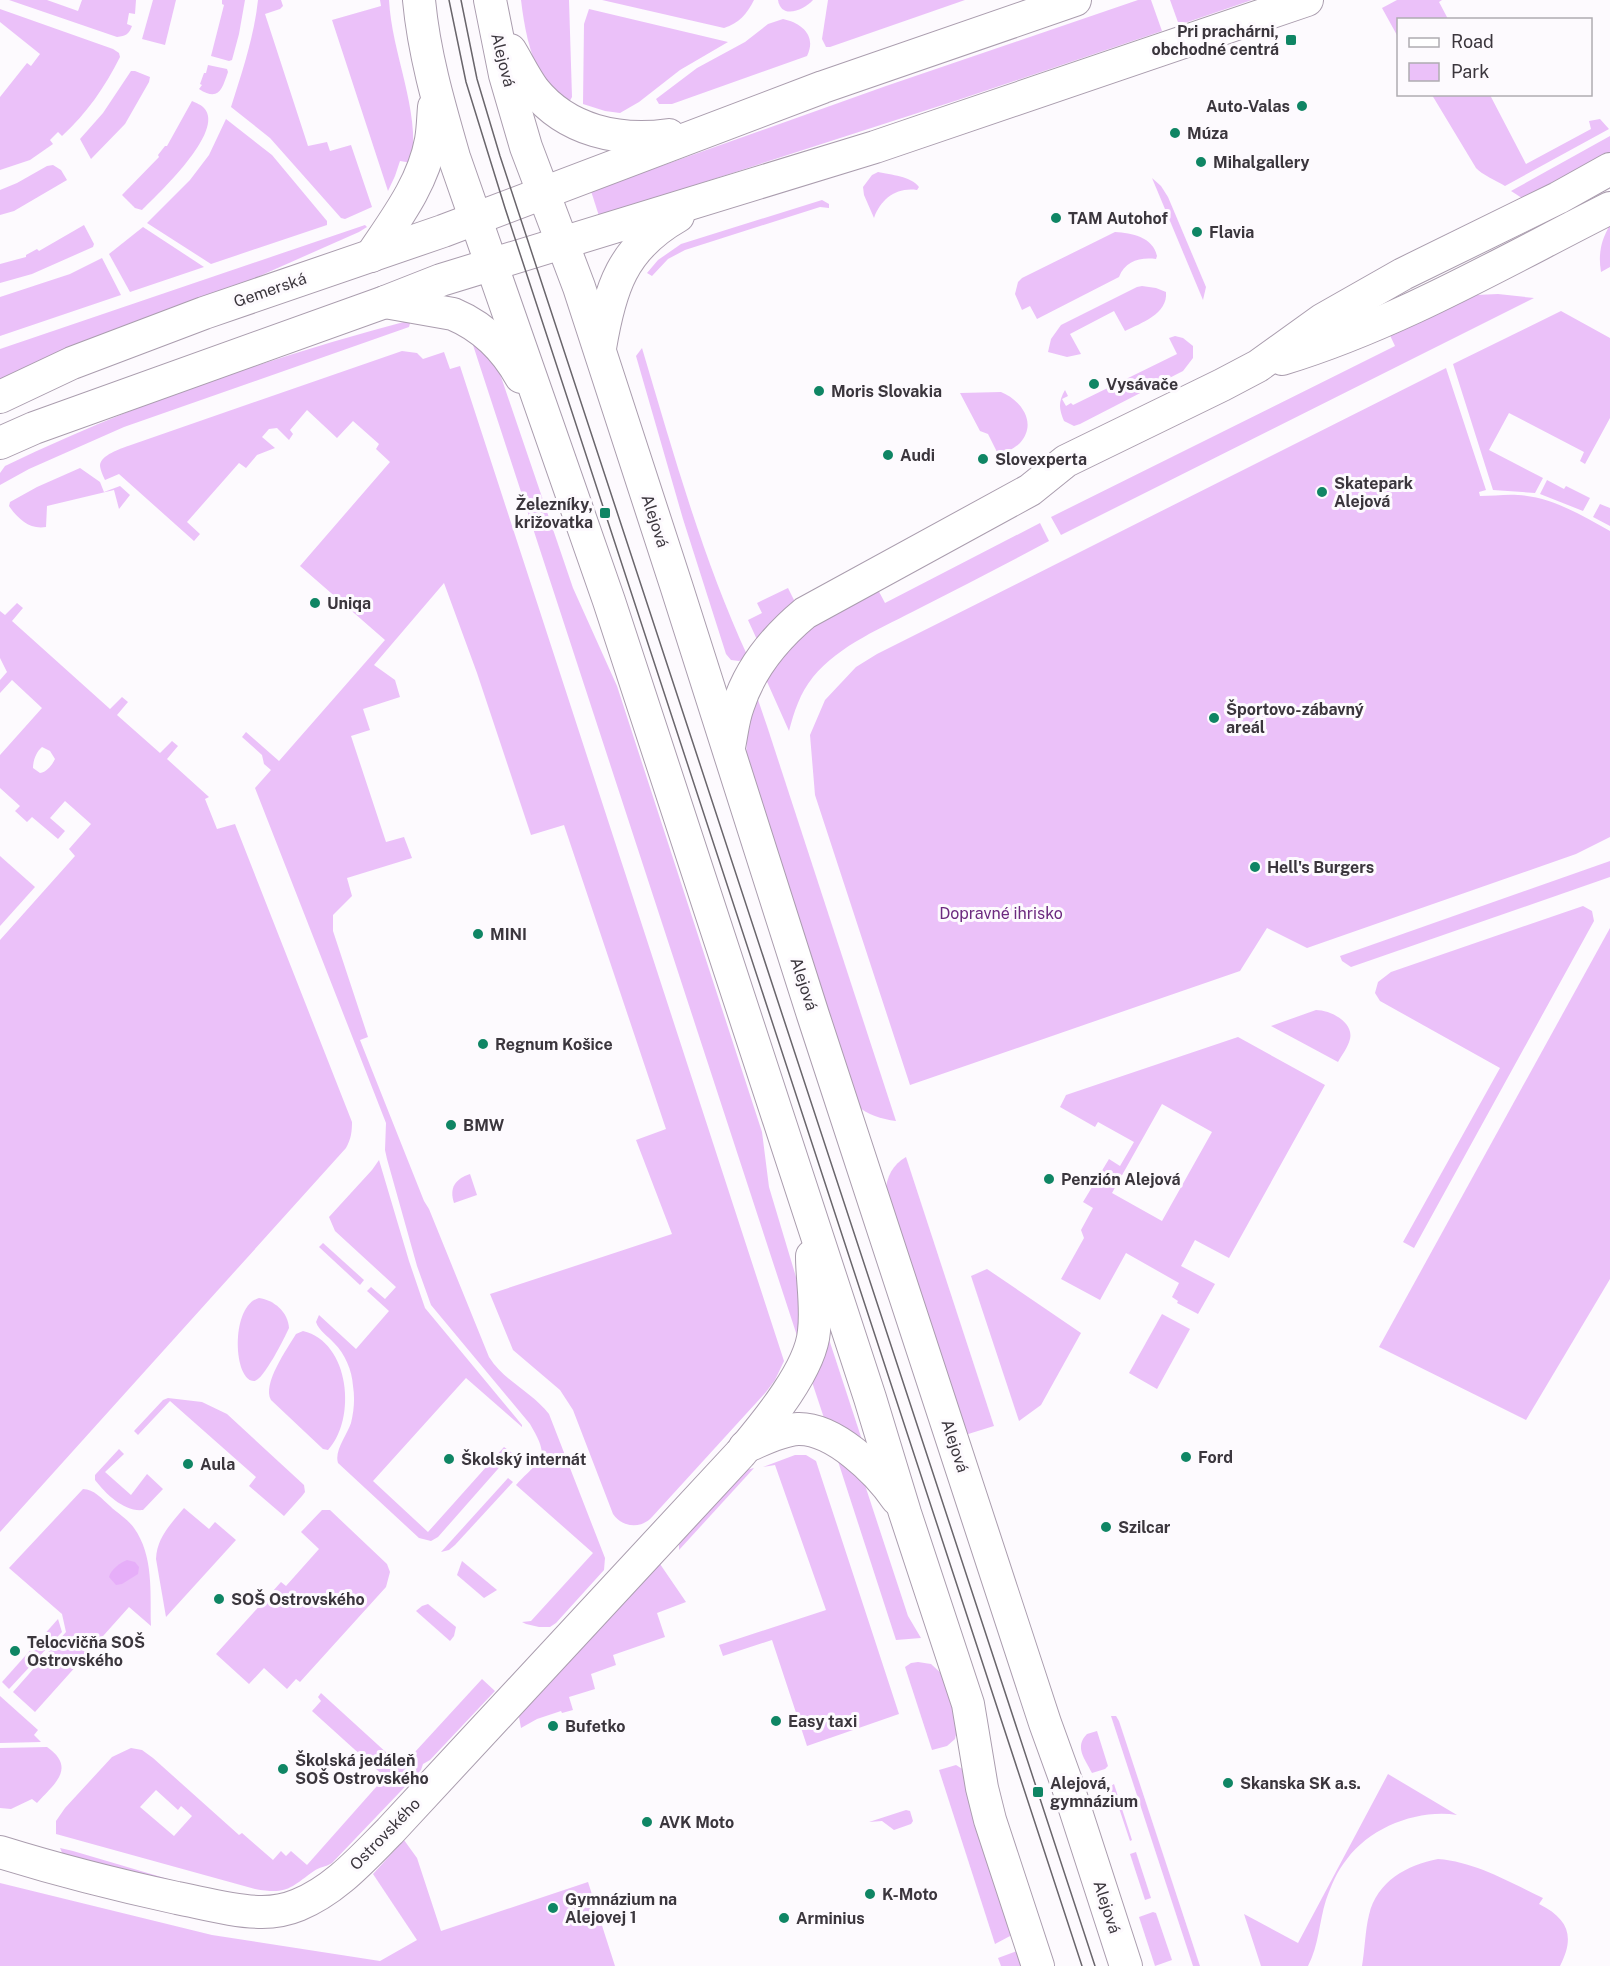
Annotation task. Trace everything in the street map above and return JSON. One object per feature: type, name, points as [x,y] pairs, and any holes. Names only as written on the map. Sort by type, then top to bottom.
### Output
[{"type":"street","points":[[419,0],[426,50],[454,157],[612,612],[870,1398],[968,1704],[982,1788],[990,1820],[1038,1966]]},
{"type":"street","points":[[491,10],[533,89],[549,106],[571,122],[596,130],[630,137],[660,137],[706,130],[849,77],[1075,0]]},
{"type":"street","points":[[0,443],[441,280],[875,147],[1282,4],[1307,0]]},
{"type":"street","name":"Alejová","points":[[491,10],[505,75],[523,136],[599,352],[1037,1701],[1066,1781],[1126,1966]]},
{"type":"street","points":[[371,256],[410,198],[418,180],[431,141],[436,94]]},
{"type":"street","name":"Gemerská","points":[[0,397],[83,358],[204,313],[476,219],[706,130]]},
{"type":"street","points":[[729,750],[737,707],[744,690],[769,647],[805,613],[1030,489],[1066,461],[1258,366],[1306,331],[1404,274],[1558,198],[1610,169]]},
{"type":"street","points":[[599,352],[612,291],[636,248],[665,223],[716,196]]},
{"type":"street","points":[[1258,366],[1319,348],[1361,330],[1526,252],[1610,208]]},
{"type":"street","points":[[385,302],[453,314],[464,318],[491,337],[511,359],[534,400],[557,452]]},
{"type":"street","name":"Ostrovského","points":[[0,1852],[82,1876],[209,1905],[261,1912],[281,1911],[311,1899],[340,1880],[390,1831],[745,1448],[795,1379],[811,1346],[814,1332],[810,1219]]},
{"type":"street","points":[[745,1448],[786,1431],[799,1429],[822,1433],[838,1441],[856,1455],[893,1494],[905,1513]]},
{"type":"green space","points":[[9,0],[47,0],[78,11],[82,0],[136,0],[135,14],[129,13],[127,24],[132,26],[131,29],[127,34],[117,37]]},
{"type":"green space","points":[[153,0],[176,0],[165,45],[142,39]]},
{"type":"green space","points":[[222,0],[245,0],[239,34],[232,60],[229,61],[211,56],[224,5]]},
{"type":"green space","points":[[258,0],[281,0],[283,6],[280,9],[265,14],[308,146],[327,142],[330,151],[351,145],[372,207],[345,219],[341,218],[270,138],[231,107],[251,41]]},
{"type":"green space","points":[[380,0],[389,0],[391,21],[409,102],[413,142],[412,163],[400,161],[388,191],[332,20],[381,6]]},
{"type":"green space","points":[[521,0],[569,0],[572,97],[567,106],[547,85],[537,68],[528,39]]},
{"type":"green space","points":[[602,0],[754,0],[742,17],[724,28]]},
{"type":"green space","points":[[778,0],[813,0],[799,10],[788,11],[783,10]]},
{"type":"green space","points":[[828,0],[965,0],[826,47],[822,39]]},
{"type":"green space","points":[[1138,0],[1151,0],[1162,31],[958,100],[599,216],[591,191],[886,86]]},
{"type":"green space","points":[[1170,0],[1252,0],[1179,25]]},
{"type":"green space","points":[[1397,0],[1442,0],[1439,2],[1447,18],[1397,18],[1397,35],[1382,8]]},
{"type":"green space","points":[[0,9],[113,49],[119,53],[120,57],[95,99],[62,136],[58,132],[50,140],[53,144],[30,160],[0,170],[0,97],[27,63],[31,66],[40,54],[0,22]]},
{"type":"green space","points":[[589,9],[728,42],[680,70],[639,102],[620,113],[605,111],[583,104],[584,24]]},
{"type":"green space","points":[[783,19],[802,27],[806,32],[810,42],[807,56],[672,104],[659,104],[656,99],[697,68],[745,42],[768,24]]},
{"type":"green space","points":[[208,65],[227,69],[228,72],[219,92],[215,94],[199,89]]},
{"type":"green space","points":[[131,71],[150,77],[149,82],[125,124],[91,159],[80,139],[103,113]]},
{"type":"green space","points":[[1433,96],[1491,96],[1526,164],[1591,129],[1589,121],[1600,119],[1609,129],[1505,186],[1476,168]]},
{"type":"green space","points":[[192,101],[203,107],[208,118],[206,132],[187,162],[174,177],[142,210],[135,208],[122,195],[159,157],[158,155],[167,146]]},
{"type":"green space","points":[[226,119],[272,155],[327,221],[327,225],[211,264],[147,223],[190,180],[209,155]]},
{"type":"green space","points":[[1610,136],[1608,156],[1525,200],[1511,191]]},
{"type":"green space","points":[[53,165],[61,170],[67,180],[14,211],[0,215],[0,190]]},
{"type":"green space","points":[[878,172],[906,178],[919,187],[917,190],[902,190],[890,196],[881,205],[874,218],[863,187],[872,175]]},
{"type":"green space","points":[[1152,178],[1168,197],[1206,287],[1203,300]]},
{"type":"green space","points":[[822,200],[829,204],[829,208],[820,207],[685,250],[668,259],[652,276],[647,273],[658,260],[681,244]]},
{"type":"green space","points":[[84,225],[94,244],[93,247],[32,274],[0,283],[0,264],[26,257],[37,249],[39,251]]},
{"type":"green space","points":[[365,225],[367,227],[359,232],[246,282],[0,380],[0,349]]},
{"type":"green space","points":[[1610,225],[1610,267],[1601,272],[1601,247]]},
{"type":"green space","points":[[143,227],[204,267],[130,292],[109,254]]},
{"type":"green space","points":[[1115,232],[1135,235],[1146,240],[1155,250],[1156,259],[1134,261],[1125,267],[1119,277],[1037,319],[1030,306],[1022,310],[1015,294],[1018,282],[1022,278]]},
{"type":"green space","points":[[102,258],[121,295],[0,336],[0,297],[70,274]]},
{"type":"green space","points":[[1142,286],[1166,292],[1163,306],[1152,317],[1125,331],[1114,311],[1070,334],[1081,354],[1067,357],[1048,352],[1051,339],[1061,325]]},
{"type":"green space","points":[[1498,294],[1534,298],[1061,535],[1051,517],[1395,346],[1387,329],[1476,295]]},
{"type":"green space","points":[[1561,311],[1610,338],[1610,418],[1585,464],[1580,461],[1584,452],[1509,413],[1489,450],[1543,478],[1535,493],[1493,490],[1453,364]]},
{"type":"green space","points":[[411,320],[409,327],[124,427],[29,469],[0,485],[0,473],[5,466],[104,422],[256,366]]},
{"type":"green space","points":[[1175,336],[1183,338],[1193,346],[1193,358],[1183,371],[1080,424],[1074,426],[1064,421],[1060,406],[1061,398],[1065,390],[1068,396],[1062,399],[1066,406],[1071,403],[1073,405],[1177,354],[1169,338]]},
{"type":"green space","points":[[476,341],[498,368],[573,588],[617,686],[762,1132],[769,1187],[799,1287],[801,1348],[473,345]]},
{"type":"green space","points":[[642,348],[702,543],[748,657],[739,661],[731,660],[726,654],[683,519],[636,356]]},
{"type":"green space","points":[[402,351],[417,353],[423,359],[444,352],[450,369],[460,366],[784,1361],[766,1392],[652,1517],[643,1524],[632,1525],[622,1522],[613,1514],[573,1410],[560,1390],[513,1350],[490,1294],[672,1234],[636,1140],[666,1129],[564,825],[531,835],[477,673],[444,583],[374,665],[395,680],[400,697],[363,709],[370,730],[351,736],[386,842],[404,837],[412,858],[347,878],[352,896],[333,915],[333,931],[368,1037],[360,1040],[489,1357],[502,1373],[535,1399],[549,1414],[605,1558],[604,1570],[550,1627],[539,1627],[522,1622],[531,1621],[593,1553],[516,1485],[541,1458],[542,1452],[536,1436],[530,1424],[431,1305],[417,1266],[387,1159],[386,1123],[255,788],[271,770],[264,764],[262,755],[242,737],[246,732],[279,761],[385,640],[300,566],[390,462],[376,449],[379,444],[353,421],[337,438],[307,410],[290,430],[293,434],[289,440],[277,428],[269,429],[262,437],[275,448],[257,455],[246,468],[239,463],[187,522],[200,534],[194,541],[119,474],[105,480],[100,467],[104,458],[120,449]]},
{"type":"green space","name":"Športovo-zábavný areál","points":[[1446,368],[1486,490],[1479,492],[1480,496],[1513,495],[1543,499],[1610,531],[1610,837],[1576,854],[1307,948],[1267,928],[1240,971],[910,1085],[815,795],[810,735],[825,700],[856,667],[877,654]]},
{"type":"green space","points":[[1001,392],[1021,406],[1027,420],[1027,428],[1020,443],[999,456],[988,434],[980,431],[960,393]]},
{"type":"green space","points":[[80,468],[100,482],[104,492],[120,486],[130,495],[119,509],[114,490],[47,506],[46,527],[30,525],[16,515],[9,506],[10,502],[37,487]]},
{"type":"green space","points":[[1547,480],[1564,489],[1566,486],[1590,498],[1583,511],[1540,494]]},
{"type":"green space","points":[[1600,504],[1610,508],[1610,526],[1593,517]]},
{"type":"green space","points":[[1040,523],[1049,541],[877,630],[836,655],[813,677],[804,690],[789,731],[764,675],[792,640],[876,586],[885,603]]},
{"type":"green space","points":[[788,588],[797,606],[759,644],[748,620],[762,613],[757,603]]},
{"type":"green space","points":[[17,603],[23,608],[12,621],[110,709],[122,697],[128,702],[117,715],[160,753],[172,741],[178,746],[167,759],[209,797],[205,799],[217,829],[235,824],[352,1122],[351,1135],[346,1148],[0,1532],[0,940],[75,856],[69,849],[91,824],[65,801],[50,818],[65,831],[58,839],[32,817],[27,822],[15,811],[20,806],[0,788],[0,755],[42,708],[12,680],[0,693],[0,680],[7,672],[0,658],[0,611],[5,615]],"holes":[[[42,747],[50,751],[55,759],[47,770],[40,773],[33,768],[35,757]]]},
{"type":"green space","points":[[755,691],[896,1121],[875,1116],[856,1105],[746,755],[748,725]]},
{"type":"green space","points":[[0,856],[35,887],[0,926]]},
{"type":"green space","points":[[1610,861],[1610,877],[1351,967],[1342,961],[1340,956]]},
{"type":"green space","points":[[1583,906],[1592,911],[1594,921],[1414,1248],[1403,1242],[1500,1068],[1380,1001],[1375,993],[1378,982],[1391,972]]},
{"type":"green space","points":[[1610,928],[1610,1279],[1526,1420],[1379,1347]]},
{"type":"green space","points":[[1316,1010],[1328,1012],[1340,1018],[1348,1027],[1350,1039],[1338,1062],[1271,1026]]},
{"type":"green space","points":[[1238,1037],[1325,1085],[1229,1258],[1195,1240],[1181,1266],[1215,1284],[1198,1314],[1177,1303],[1178,1301],[1172,1297],[1179,1283],[1126,1253],[1100,1300],[1061,1279],[1084,1238],[1081,1230],[1093,1208],[1083,1202],[1109,1159],[1120,1166],[1134,1142],[1098,1122],[1095,1127],[1060,1107],[1066,1095]],"holes":[[[1162,1104],[1212,1132],[1162,1221],[1112,1193]]]},
{"type":"green space","points":[[906,1157],[994,1426],[965,1435],[886,1195],[890,1173]]},
{"type":"green space","points":[[379,1160],[425,1308],[522,1425],[522,1427],[466,1378],[373,1481],[428,1532],[504,1447],[512,1453],[438,1537],[431,1541],[419,1538],[338,1463],[339,1448],[353,1414],[352,1380],[345,1357],[332,1340],[321,1331],[316,1322],[319,1315],[356,1349],[389,1311],[367,1291],[371,1287],[385,1299],[396,1287],[335,1231],[329,1217]]},
{"type":"green space","points":[[470,1174],[477,1195],[454,1203],[452,1193],[457,1181]]},
{"type":"green space","points":[[323,1243],[364,1280],[360,1285],[319,1247]]},
{"type":"green space","points":[[987,1269],[1081,1333],[1041,1405],[1019,1421],[971,1276]]},
{"type":"green space","points":[[259,1298],[270,1301],[283,1312],[289,1328],[268,1367],[254,1381],[247,1378],[242,1369],[238,1342],[243,1314],[250,1304]]},
{"type":"green space","points":[[1162,1314],[1190,1329],[1157,1389],[1129,1373]]},
{"type":"green space","points":[[824,1324],[863,1443],[825,1421],[811,1379]]},
{"type":"green space","points":[[303,1331],[319,1338],[331,1350],[339,1365],[344,1383],[343,1420],[328,1450],[323,1449],[271,1400],[269,1393],[273,1376],[282,1357],[296,1334]]},
{"type":"green space","points":[[168,1398],[202,1402],[227,1414],[304,1485],[305,1492],[284,1516],[249,1486],[256,1477],[170,1401],[138,1435],[134,1431],[163,1400]]},
{"type":"green space","points":[[119,1449],[124,1454],[105,1472],[131,1495],[147,1474],[163,1489],[143,1510],[122,1505],[104,1491],[95,1480],[95,1475]]},
{"type":"green space","points":[[834,1449],[863,1479],[908,1616],[921,1638],[896,1640]]},
{"type":"green space","points":[[795,1455],[806,1455],[816,1461],[899,1714],[807,1746],[772,1640],[723,1656],[719,1645],[826,1610],[775,1465],[763,1467]]},
{"type":"green space","points":[[754,1468],[679,1550],[679,1544],[741,1475],[746,1470]]},
{"type":"green space","points":[[508,1478],[513,1482],[455,1545],[441,1552]]},
{"type":"green space","points":[[83,1489],[98,1495],[126,1519],[140,1539],[145,1550],[150,1575],[151,1626],[129,1607],[35,1712],[13,1692],[66,1632],[62,1614],[9,1568]]},
{"type":"green space","points":[[184,1508],[209,1529],[215,1522],[236,1540],[166,1617],[156,1559],[157,1551],[166,1531]]},
{"type":"green space","points":[[322,1510],[330,1510],[387,1564],[390,1572],[386,1587],[300,1682],[296,1679],[287,1689],[264,1668],[249,1684],[216,1654],[281,1582],[286,1586],[319,1549],[301,1532]]},
{"type":"green space","points":[[462,1561],[497,1590],[484,1598],[457,1575]]},
{"type":"green space","points":[[660,1564],[686,1602],[657,1613],[665,1637],[613,1655],[616,1665],[591,1674],[595,1689],[569,1697],[573,1710],[562,1713],[561,1711],[537,1719],[521,1728],[519,1717],[522,1711]]},
{"type":"green space","points":[[428,1604],[456,1627],[450,1641],[416,1611]]},
{"type":"green space","points":[[58,1619],[62,1632],[9,1689],[2,1682]]},
{"type":"green space","points":[[918,1662],[931,1664],[943,1675],[958,1726],[955,1739],[947,1746],[932,1750],[905,1667]]},
{"type":"green space","points":[[482,1679],[495,1691],[430,1760],[423,1764],[421,1770],[332,1863],[316,1870],[288,1889],[266,1891],[255,1889],[56,1834],[56,1821],[65,1808],[112,1757],[131,1748],[142,1750],[153,1758],[239,1835],[242,1833],[273,1860],[281,1851],[286,1856],[291,1851],[307,1865],[385,1777],[312,1711],[321,1701],[318,1697],[321,1693],[400,1765],[414,1753]],"holes":[[[156,1790],[178,1810],[181,1806],[192,1816],[174,1836],[140,1807]]]},
{"type":"green space","points":[[0,1696],[38,1730],[34,1735],[41,1742],[0,1743]]},
{"type":"green space","points":[[1111,1716],[1116,1716],[1119,1721],[1200,1966],[1193,1966]]},
{"type":"green space","points":[[1097,1731],[1108,1766],[1092,1773],[1082,1753],[1081,1744],[1087,1734]]},
{"type":"green space","points":[[47,1747],[56,1755],[62,1769],[56,1782],[37,1803],[32,1799],[11,1809],[0,1808],[0,1748]]},
{"type":"green space","points":[[956,1765],[964,1770],[1012,1935],[995,1944],[939,1770]]},
{"type":"green space","points":[[1388,1774],[1457,1815],[1442,1814],[1411,1818],[1382,1829],[1369,1838],[1340,1868],[1326,1900],[1308,1966],[1261,1966],[1244,1914],[1298,1943]]},
{"type":"green space","points":[[1114,1784],[1132,1840],[1130,1841],[1118,1805],[1114,1806],[1108,1788]]},
{"type":"green space","points":[[906,1810],[910,1811],[913,1821],[911,1824],[894,1830],[882,1821],[869,1822]]},
{"type":"green space","points":[[404,1840],[417,1858],[441,1931],[588,1882],[615,1966],[0,1966],[0,1883],[212,1935],[380,1961],[417,1940],[373,1874]]},
{"type":"green space","points":[[60,1848],[73,1851],[246,1902],[63,1855]]},
{"type":"green space","points":[[1136,1852],[1151,1898],[1145,1900],[1130,1854]]},
{"type":"green space","points":[[1438,1859],[1479,1868],[1543,1898],[1539,1904],[1563,1923],[1568,1938],[1565,1956],[1560,1966],[1362,1966],[1369,1915],[1379,1893],[1386,1884],[1405,1870]]},
{"type":"green space","points":[[1156,1913],[1172,1960],[1155,1966],[1139,1917]]},
{"type":"green space","points":[[1017,1951],[1022,1966],[1001,1966],[998,1958]]},
{"type":"shaded area","points":[[127,1560],[135,1562],[139,1567],[138,1574],[116,1585],[109,1577],[110,1574]]},
{"type":"tram line","points":[[449,0],[466,82],[505,208],[1082,1966]]},
{"type":"tram line","points":[[461,0],[477,79],[500,156],[1095,1966]]},
{"type":"place","name":"Pri prachárni, obchodné centrá","points":[[1291,40]]},
{"type":"place","name":"Auto-Valas","points":[[1302,106]]},
{"type":"place","name":"Múza","points":[[1175,133]]},
{"type":"place","name":"Mihalgallery","points":[[1201,162]]},
{"type":"place","name":"TAM Autohof","points":[[1056,218]]},
{"type":"place","name":"Flavia","points":[[1197,232]]},
{"type":"place","name":"Vysávače","points":[[1094,384]]},
{"type":"place","name":"Moris Slovakia","points":[[819,391]]},
{"type":"place","name":"Audi","points":[[888,455]]},
{"type":"place","name":"Slovexperta","points":[[983,459]]},
{"type":"place","name":"Skatepark Alejová","points":[[1322,492]]},
{"type":"place","name":"Železníky, križovatka","points":[[605,513]]},
{"type":"place","name":"Uniqa","points":[[315,603]]},
{"type":"place","name":"Športovo-zábavný areál","points":[[1214,718]]},
{"type":"place","name":"Hell's Burgers","points":[[1255,867]]},
{"type":"place","name":"MINI","points":[[478,934]]},
{"type":"place","name":"Regnum Košice","points":[[483,1044]]},
{"type":"place","name":"BMW","points":[[451,1125]]},
{"type":"place","name":"Penzión Alejová","points":[[1049,1179]]},
{"type":"place","name":"Ford","points":[[1186,1457]]},
{"type":"place","name":"Školský internát","points":[[449,1459]]},
{"type":"place","name":"Aula","points":[[188,1464]]},
{"type":"place","name":"Szilcar","points":[[1106,1527]]},
{"type":"place","name":"SOŠ Ostrovského","points":[[219,1599]]},
{"type":"place","name":"Telocvičňa SOŠ Ostrovského","points":[[15,1651]]},
{"type":"place","name":"Easy taxi","points":[[776,1721]]},
{"type":"place","name":"Bufetko","points":[[553,1726]]},
{"type":"place","name":"Školská jedáleň SOŠ Ostrovského","points":[[283,1769]]},
{"type":"place","name":"Skanska SK a.s.","points":[[1228,1783]]},
{"type":"place","name":"Alejová, gymnázium","points":[[1038,1792]]},
{"type":"place","name":"AVK Moto","points":[[647,1822]]},
{"type":"place","name":"K-Moto","points":[[870,1894]]},
{"type":"place","name":"Gymnázium na Alejovej 1","points":[[553,1908]]},
{"type":"place","name":"Arminius","points":[[784,1918]]},
{"type":"park label","name":"Dopravné ihrisko","points":[[1001,913]]}]
